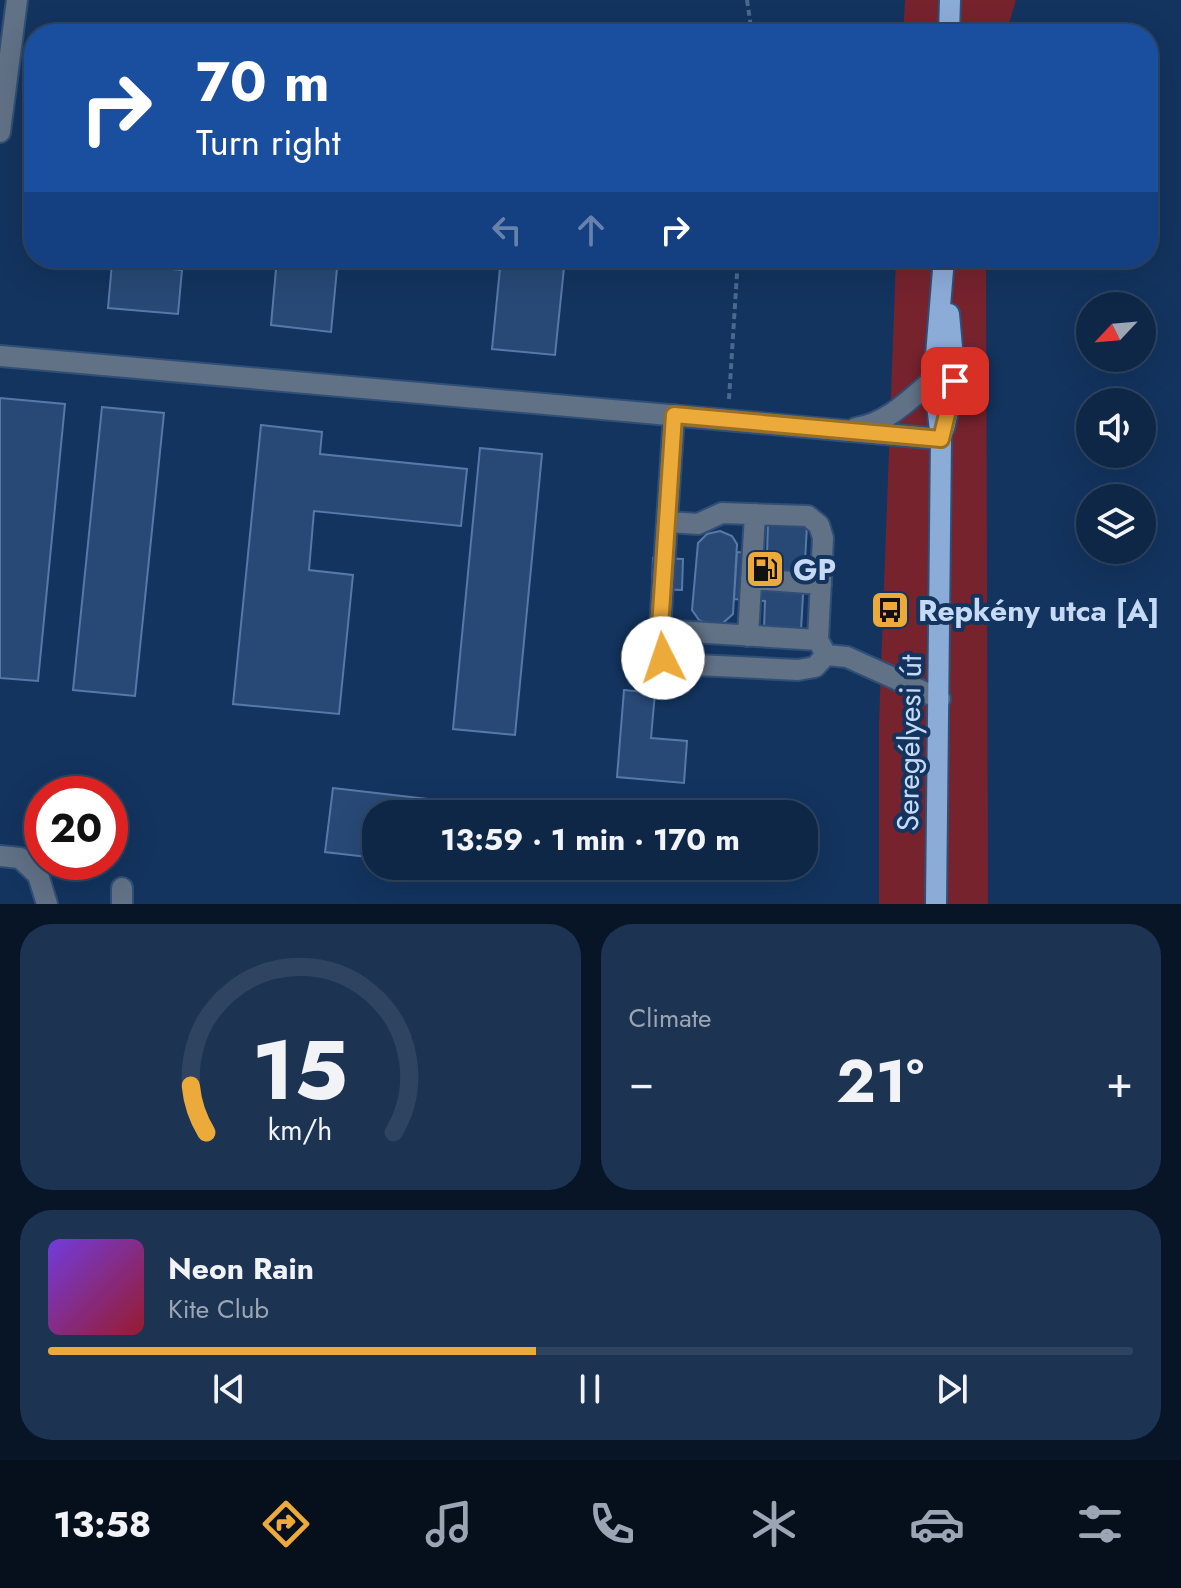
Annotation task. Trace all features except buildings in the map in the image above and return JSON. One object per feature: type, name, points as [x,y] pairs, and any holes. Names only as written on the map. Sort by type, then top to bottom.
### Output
[{"type":"main road","points":[[948,3],[949,24]]},
{"type":"main road","name":"Seregélyesi út","points":[[936,904],[941,439],[934,379],[944,268]]},
{"type":"main road","name":"Seregélyesi út","points":[[941,439],[955,381],[944,268]]},
{"type":"lane","points":[[0,132],[17,0]]},
{"type":"lane","points":[[0,356],[941,439]]},
{"type":"lane","points":[[845,430],[870,426],[890,415],[934,379]]},
{"type":"lane","points":[[668,522],[698,524],[722,513],[808,516],[819,525],[823,538],[822,648],[815,667],[798,670],[676,664],[663,658],[659,643],[674,415]]},
{"type":"lane","points":[[748,636],[755,514]]},
{"type":"lane","points":[[751,579],[821,584]]},
{"type":"lane","points":[[660,630],[748,636],[822,648],[940,699]]},
{"type":"lane","points":[[0,856],[20,858],[38,875],[47,904]]},
{"type":"path","points":[[747,0],[751,24]]},
{"type":"path","points":[[727,420],[737,268]]},
{"type":"shaded area","points":[[905,0],[1016,0],[1009,24],[904,24]]},
{"type":"shaded area","points":[[896,268],[986,268],[988,904],[879,904],[879,723]]},
{"type":"place","name":"GP","points":[[765,569]]},
{"type":"place","name":"Repkény utca [A]","points":[[890,610]]},
{"type":"route","points":[[663,658],[659,643],[674,415],[941,439],[955,381]]}]
